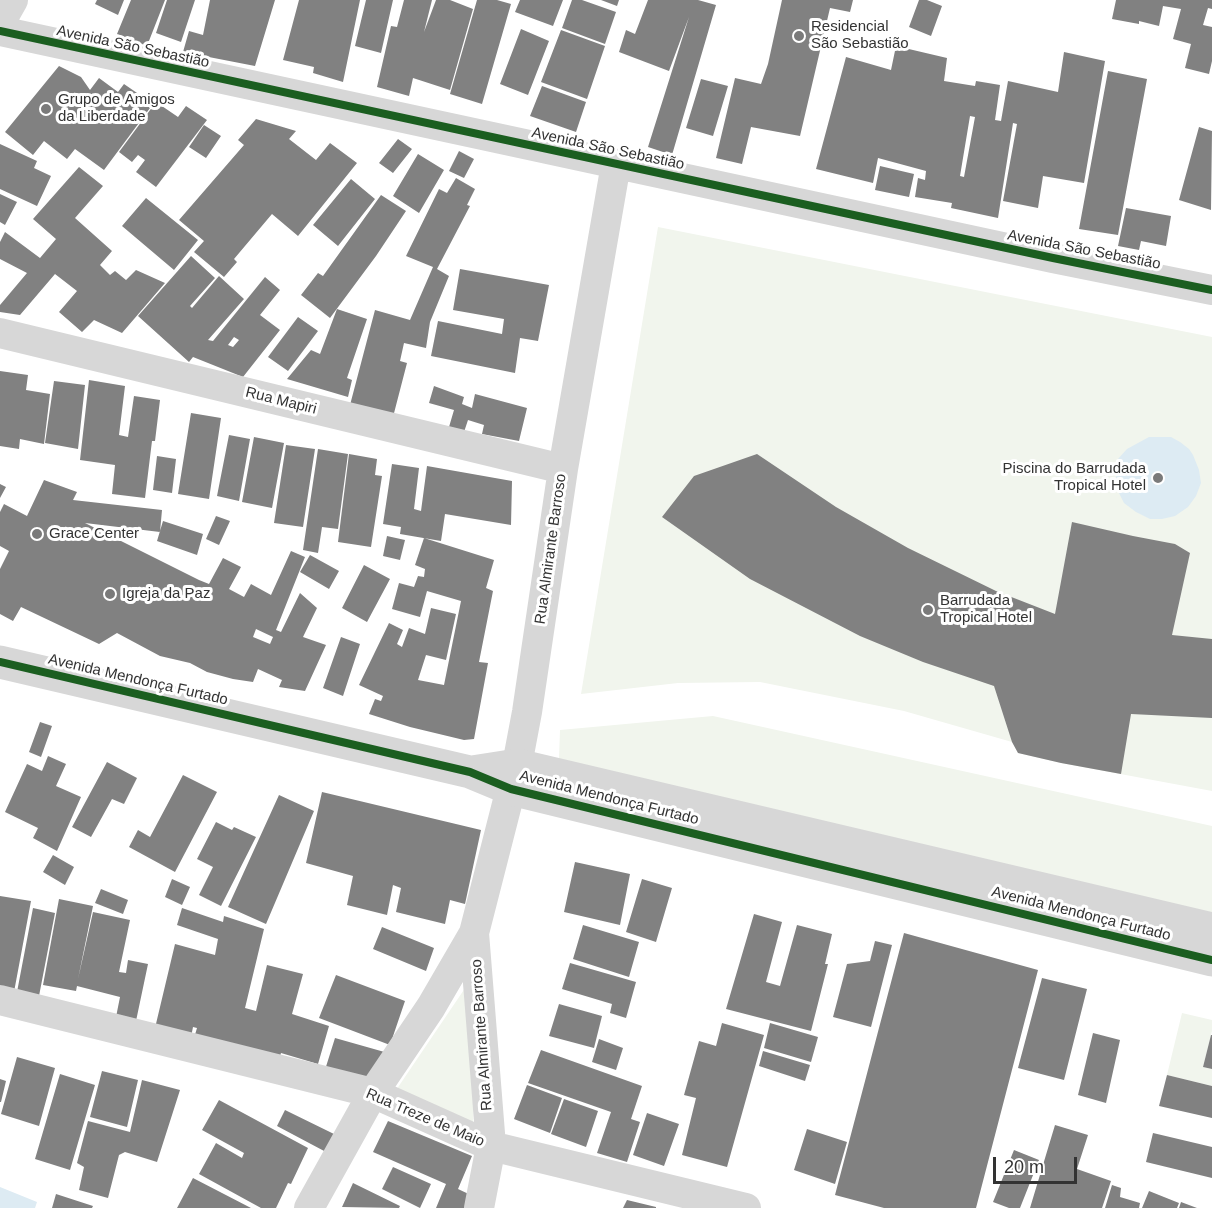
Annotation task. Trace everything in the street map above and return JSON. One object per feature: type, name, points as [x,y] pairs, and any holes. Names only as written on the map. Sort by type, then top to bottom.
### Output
[{"type":"street","points":[[0,23],[13,0]]},
{"type":"street","name":"Avenida São Sebastião","points":[[0,31],[583,158],[1212,290]]},
{"type":"street","name":"Rua Almirante Barroso","points":[[309,1208],[373,1093],[431,1007],[474,933],[514,777],[527,712],[563,469],[616,164]]},
{"type":"street","name":"Rua Mapiri","points":[[0,333],[563,469]]},
{"type":"street","name":"Avenida Mendonça Furtado","points":[[0,662],[470,772],[514,777],[1212,929]]},
{"type":"street","name":"Avenida Mendonça Furtado","points":[[514,777],[1212,960]]},
{"type":"street","name":"Rua Almirante Barroso","points":[[474,933],[491,1146],[479,1208]]},
{"type":"street","name":"Rua Treze de Maio","points":[[0,1000],[373,1093],[491,1146],[746,1208]]},
{"type":"shaded area","points":[[658,227],[1212,337],[1212,791],[1018,753],[1012,742],[904,711],[760,682],[678,683],[581,694]]},
{"type":"shaded area","name":"Piscina do Barrudada Tropical Hotel","points":[[1149,437],[1171,437],[1180,442],[1189,449],[1199,470],[1201,483],[1196,496],[1188,507],[1175,516],[1150,519],[1124,503],[1117,489],[1118,459],[1127,449]]},
{"type":"shaded area","points":[[713,716],[1212,826],[1212,916],[559,759],[560,730]]},
{"type":"shaded area","points":[[478,969],[473,1127],[388,1102]]},
{"type":"shaded area","points":[[1182,1013],[1212,1020],[1212,1031],[1203,1067],[1212,1069],[1212,1086],[1167,1075]]},
{"type":"shaded area","points":[[0,1187],[37,1202],[35,1208],[0,1208]]},
{"type":"building","points":[[97,0],[124,0],[118,15],[95,4]]},
{"type":"building","points":[[131,0],[165,0],[147,46],[117,34]]},
{"type":"building","points":[[167,0],[195,0],[181,42],[156,33]]},
{"type":"building","points":[[210,0],[275,0],[255,66],[183,52],[189,31],[203,35]]},
{"type":"building","points":[[299,0],[360,0],[343,82],[313,73],[314,67],[283,60]]},
{"type":"building","points":[[366,0],[393,0],[381,53],[355,46]]},
{"type":"building","points":[[404,0],[432,0],[424,32],[436,0],[450,0],[473,9],[450,90],[413,78],[409,96],[377,87],[391,26],[397,27]]},
{"type":"building","points":[[477,0],[497,0],[511,4],[482,104],[450,94]]},
{"type":"building","points":[[520,0],[563,0],[553,26],[515,12]]},
{"type":"building","points":[[572,0],[582,0],[616,12],[605,44],[562,28]]},
{"type":"building","points":[[601,0],[619,0],[617,6]]},
{"type":"building","points":[[648,0],[698,0],[716,5],[672,155],[648,147],[689,17],[669,71],[619,52],[626,30],[635,34]]},
{"type":"building","points":[[782,0],[853,0],[850,12],[830,8],[800,136],[751,127],[742,164],[716,158],[735,78],[761,84],[768,64]]},
{"type":"building","points":[[919,0],[927,0],[942,6],[931,36],[909,27]]},
{"type":"building","points":[[1116,0],[1212,0],[1212,9],[1208,8],[1203,25],[1212,27],[1212,61],[1209,74],[1185,68],[1191,44],[1173,39],[1181,9],[1163,6],[1159,26],[1139,21],[1139,24],[1112,19]]},
{"type":"building","points":[[521,29],[549,41],[528,95],[500,84]]},
{"type":"building","points":[[561,30],[605,46],[587,99],[541,82]]},
{"type":"building","points":[[896,46],[947,58],[944,81],[975,86],[976,81],[1000,85],[995,120],[1001,121],[1008,81],[1058,92],[1064,52],[1105,61],[1084,183],[1043,176],[1038,208],[1003,201],[1017,124],[1013,123],[998,218],[951,208],[952,203],[915,197],[918,178],[925,180],[926,171],[878,158],[873,183],[816,169],[846,57],[891,70]],"holes":[[[970,116],[975,117],[964,177],[960,176]]]},
{"type":"building","points":[[59,66],[81,77],[90,90],[99,78],[118,92],[124,84],[153,104],[104,170],[75,149],[67,159],[44,141],[33,155],[5,132]]},
{"type":"building","points":[[1108,71],[1147,79],[1118,235],[1079,229]]},
{"type":"building","points":[[701,79],[728,86],[713,136],[686,128]]},
{"type":"building","points":[[542,86],[586,102],[576,132],[530,116]]},
{"type":"building","points":[[156,102],[178,117],[186,106],[207,120],[156,187],[136,172],[145,160],[138,155],[132,162],[119,152]]},
{"type":"building","points":[[256,119],[296,131],[289,139],[316,160],[330,143],[357,163],[298,236],[272,214],[234,259],[237,262],[224,277],[194,252],[204,241],[179,220],[244,145],[238,140]]},
{"type":"building","points":[[204,125],[221,136],[206,158],[189,147]]},
{"type":"building","points":[[1199,127],[1212,131],[1211,210],[1179,200]]},
{"type":"building","points":[[398,139],[412,149],[393,173],[379,163]]},
{"type":"building","points":[[0,144],[37,161],[34,168],[51,176],[37,206],[0,189]]},
{"type":"building","points":[[459,151],[474,159],[464,178],[449,171]]},
{"type":"building","points":[[418,154],[444,170],[419,213],[393,196]]},
{"type":"building","points":[[880,166],[914,174],[909,197],[875,190]]},
{"type":"building","points":[[79,167],[103,186],[75,218],[112,251],[100,265],[110,275],[115,271],[126,280],[136,270],[165,283],[122,333],[94,320],[82,332],[59,312],[77,291],[55,274],[20,315],[0,312],[0,305],[27,273],[0,259],[0,242],[5,232],[40,258],[56,239],[33,219]]},
{"type":"building","points":[[456,178],[475,189],[467,205],[470,206],[437,269],[449,276],[430,322],[426,348],[404,343],[400,361],[407,363],[393,417],[350,405],[375,310],[410,320],[433,267],[406,256],[439,189],[447,193]]},
{"type":"building","points":[[351,179],[375,199],[338,246],[313,225]]},
{"type":"building","points":[[0,194],[17,202],[5,225],[0,222]]},
{"type":"building","points":[[381,195],[406,211],[330,318],[301,295],[318,273],[323,276]]},
{"type":"building","points":[[146,198],[198,240],[174,270],[122,226]]},
{"type":"building","points":[[1126,208],[1171,216],[1166,246],[1141,241],[1139,250],[1118,246]]},
{"type":"building","points":[[191,256],[215,278],[190,306],[192,308],[219,276],[244,299],[208,340],[213,341],[265,277],[280,290],[260,315],[280,330],[243,377],[193,357],[189,362],[138,316]],"holes":[[[234,337],[239,340],[233,347],[228,345]]]},
{"type":"building","points":[[460,269],[549,285],[538,341],[520,338],[515,373],[431,356],[438,321],[502,334],[504,319],[453,310]]},
{"type":"building","points":[[337,309],[367,319],[347,378],[352,380],[348,397],[287,379],[311,350],[320,354]]},
{"type":"building","points":[[298,317],[318,331],[288,371],[268,357]]},
{"type":"building","points":[[0,371],[28,375],[26,390],[50,394],[44,444],[20,439],[19,449],[0,446]]},
{"type":"building","points":[[89,380],[125,386],[119,435],[128,437],[134,396],[160,400],[145,498],[112,494],[115,465],[80,460]]},
{"type":"building","points":[[54,381],[85,385],[78,449],[45,443]]},
{"type":"building","points":[[434,386],[464,397],[462,404],[472,408],[475,394],[527,408],[519,441],[482,434],[484,425],[468,420],[464,432],[449,427],[454,410],[429,403]]},
{"type":"building","points":[[191,413],[221,418],[209,499],[178,494]]},
{"type":"building","points":[[229,435],[250,439],[239,501],[217,496]]},
{"type":"building","points":[[254,437],[284,443],[272,508],[242,502]]},
{"type":"building","points":[[286,445],[315,449],[303,527],[274,523]]},
{"type":"building","points":[[318,449],[348,454],[338,529],[322,527],[318,553],[303,550]]},
{"type":"building","points":[[349,454],[377,459],[375,475],[382,476],[371,547],[338,542]]},
{"type":"building","name":"Barrudada Tropical Hotel","points":[[757,454],[836,507],[908,548],[996,591],[1055,614],[1072,522],[1175,544],[1190,553],[1172,635],[1212,639],[1212,718],[1131,714],[1121,774],[1018,753],[1012,742],[994,686],[923,662],[860,636],[750,579],[662,517],[694,476]]},
{"type":"building","points":[[157,456],[176,459],[172,493],[153,490]]},
{"type":"building","points":[[392,464],[419,468],[414,509],[421,511],[427,466],[512,481],[511,525],[445,514],[441,541],[400,534],[401,527],[383,524]]},
{"type":"building","points":[[44,480],[77,492],[73,500],[162,510],[160,532],[85,523],[209,584],[223,558],[241,567],[229,589],[244,597],[251,584],[271,595],[291,551],[305,557],[276,630],[281,632],[300,593],[317,608],[303,637],[326,645],[305,691],[279,687],[282,680],[258,669],[253,682],[207,672],[190,663],[160,656],[117,633],[99,644],[21,607],[13,621],[0,614],[0,569],[9,551],[0,546],[0,512],[4,504],[27,516]],"holes":[[[256,629],[273,637],[270,644],[253,637]]]},
{"type":"building","points":[[0,484],[6,487],[0,498]]},
{"type":"building","points":[[216,516],[230,521],[219,545],[206,539]]},
{"type":"building","points":[[163,521],[203,534],[197,555],[157,541]]},
{"type":"building","points":[[387,536],[405,540],[400,560],[383,556]]},
{"type":"building","points":[[424,538],[494,560],[486,588],[493,591],[479,662],[488,663],[474,739],[464,740],[369,714],[375,699],[381,701],[383,696],[359,685],[389,623],[403,630],[397,644],[402,647],[409,628],[425,634],[431,608],[456,614],[446,660],[426,655],[418,680],[444,685],[461,601],[427,591],[420,617],[392,609],[399,583],[414,587],[418,576],[424,577],[425,569],[415,565]]},
{"type":"building","points":[[310,555],[339,571],[329,589],[300,572]]},
{"type":"building","points":[[364,565],[390,579],[367,622],[342,608]]},
{"type":"building","points":[[341,637],[360,644],[343,696],[323,688]]},
{"type":"building","points":[[40,722],[52,726],[41,757],[29,752]]},
{"type":"building","points":[[48,756],[66,764],[56,786],[81,797],[57,851],[33,838],[38,828],[5,812],[27,764],[42,771]]},
{"type":"building","points":[[107,762],[137,778],[124,804],[112,799],[91,837],[72,827]]},
{"type":"building","points":[[183,775],[217,792],[175,872],[129,847],[138,830],[150,837]]},
{"type":"building","points":[[322,792],[481,830],[465,904],[450,900],[445,924],[396,912],[401,888],[393,885],[387,915],[347,905],[353,876],[306,863]]},
{"type":"building","points":[[279,795],[314,811],[266,924],[228,907]]},
{"type":"building","points":[[216,822],[232,830],[234,827],[256,837],[221,906],[199,895],[213,867],[197,859]]},
{"type":"building","points":[[53,855],[74,867],[65,885],[43,872]]},
{"type":"building","points":[[575,862],[630,874],[620,925],[564,912]]},
{"type":"building","points":[[172,879],[190,887],[182,905],[165,897]]},
{"type":"building","points":[[642,879],[672,888],[656,942],[626,932]]},
{"type":"building","points":[[101,889],[128,900],[123,914],[95,903]]},
{"type":"building","points":[[0,896],[31,901],[14,992],[0,990]]},
{"type":"building","points":[[59,899],[93,906],[78,979],[93,912],[130,920],[119,972],[126,973],[128,960],[148,964],[136,1021],[116,1017],[120,997],[77,986],[76,991],[43,985]]},
{"type":"building","points":[[33,908],[55,913],[39,996],[17,992]]},
{"type":"building","points":[[182,908],[223,922],[224,916],[264,929],[245,1008],[256,1011],[267,965],[303,974],[292,1014],[329,1026],[318,1064],[281,1053],[278,1063],[194,1038],[197,1028],[193,1027],[191,1037],[155,1028],[175,944],[215,955],[218,939],[177,925]]},
{"type":"building","points":[[754,914],[782,922],[766,982],[780,986],[797,925],[832,934],[825,964],[828,964],[811,1031],[726,1009]]},
{"type":"building","points":[[583,925],[639,942],[629,977],[573,959]]},
{"type":"building","points":[[382,927],[434,948],[426,971],[373,949]]},
{"type":"building","points":[[904,933],[1038,970],[976,1208],[884,1208],[835,1195]]},
{"type":"building","points":[[875,941],[892,945],[871,1027],[833,1017],[847,964],[870,961]]},
{"type":"building","points":[[570,963],[636,982],[626,1018],[610,1013],[612,1004],[562,989]]},
{"type":"building","points":[[336,975],[405,1001],[390,1045],[319,1018]]},
{"type":"building","points":[[1042,978],[1087,989],[1064,1080],[1018,1068]]},
{"type":"building","points":[[559,1004],[602,1016],[594,1048],[549,1036]]},
{"type":"building","points":[[722,1023],[764,1035],[727,1167],[682,1155],[696,1098],[684,1095],[699,1041],[716,1046]]},
{"type":"building","points":[[770,1023],[818,1037],[811,1062],[764,1048]]},
{"type":"building","points":[[1093,1033],[1120,1040],[1106,1103],[1078,1095]]},
{"type":"building","points":[[1212,1035],[1212,1069],[1203,1067]]},
{"type":"building","points":[[335,1038],[388,1053],[366,1086],[324,1073]]},
{"type":"building","points":[[599,1039],[623,1048],[616,1070],[592,1062]]},
{"type":"building","points":[[541,1050],[642,1086],[631,1119],[640,1122],[627,1162],[597,1153],[611,1112],[528,1083]]},
{"type":"building","points":[[763,1051],[810,1065],[805,1081],[759,1066]]},
{"type":"building","points":[[17,1057],[55,1068],[39,1126],[1,1114]]},
{"type":"building","points":[[102,1071],[138,1080],[127,1127],[90,1117]]},
{"type":"building","points":[[60,1074],[95,1085],[70,1170],[35,1159]]},
{"type":"building","points":[[1167,1075],[1212,1086],[1212,1118],[1159,1106]]},
{"type":"building","points":[[0,1079],[6,1081],[1,1102],[0,1102]]},
{"type":"building","points":[[142,1080],[180,1090],[157,1162],[125,1152],[119,1155],[108,1198],[79,1190],[84,1167],[77,1163],[88,1121],[130,1132]]},
{"type":"building","points":[[527,1085],[562,1098],[550,1133],[514,1119]]},
{"type":"building","points":[[564,1099],[598,1111],[586,1147],[551,1134]]},
{"type":"building","points":[[219,1100],[308,1148],[291,1184],[288,1183],[276,1208],[261,1208],[199,1174],[216,1143],[242,1158],[244,1153],[202,1130]]},
{"type":"building","points":[[285,1110],[334,1134],[326,1152],[277,1126]]},
{"type":"building","points":[[647,1113],[679,1124],[664,1166],[633,1155]]},
{"type":"building","points":[[388,1121],[472,1156],[458,1189],[475,1197],[471,1208],[436,1208],[446,1184],[373,1152]]},
{"type":"building","points":[[1055,1125],[1088,1135],[1077,1169],[1111,1181],[1102,1208],[1030,1208]]},
{"type":"building","points":[[807,1129],[847,1142],[835,1184],[794,1170]]},
{"type":"building","points":[[1153,1133],[1212,1147],[1212,1178],[1146,1162]]},
{"type":"building","points":[[1014,1150],[1039,1160],[1020,1208],[1009,1208],[993,1202]]},
{"type":"building","points":[[393,1167],[431,1184],[420,1208],[382,1189]]},
{"type":"building","points":[[193,1178],[251,1208],[177,1208]]},
{"type":"building","points":[[353,1183],[400,1206],[399,1208],[342,1207]]},
{"type":"building","points":[[1112,1185],[1121,1188],[1120,1197],[1140,1203],[1139,1208],[1105,1208]]},
{"type":"building","points":[[1149,1191],[1179,1203],[1177,1208],[1142,1208]]},
{"type":"building","points":[[56,1194],[93,1206],[92,1208],[52,1208]]},
{"type":"building","points":[[627,1200],[656,1207],[656,1208],[623,1208]]},
{"type":"building","points":[[1181,1202],[1197,1208],[1179,1208]]},
{"type":"cycle path","points":[[0,31],[1053,258],[1212,290]]},
{"type":"cycle path","points":[[0,662],[470,772],[511,789],[1212,960]]},
{"type":"place","name":"Residencial São Sebastião","points":[[799,36]]},
{"type":"place","name":"Grupo de Amigos da Liberdade","points":[[46,109]]},
{"type":"place","name":"Piscina do Barrudada Tropical Hotel","points":[[1158,478]]},
{"type":"place","name":"Grace Center","points":[[37,534]]},
{"type":"place","name":"Igreja da Paz","points":[[110,594]]},
{"type":"place","name":"Barrudada Tropical Hotel","points":[[928,610]]}]
